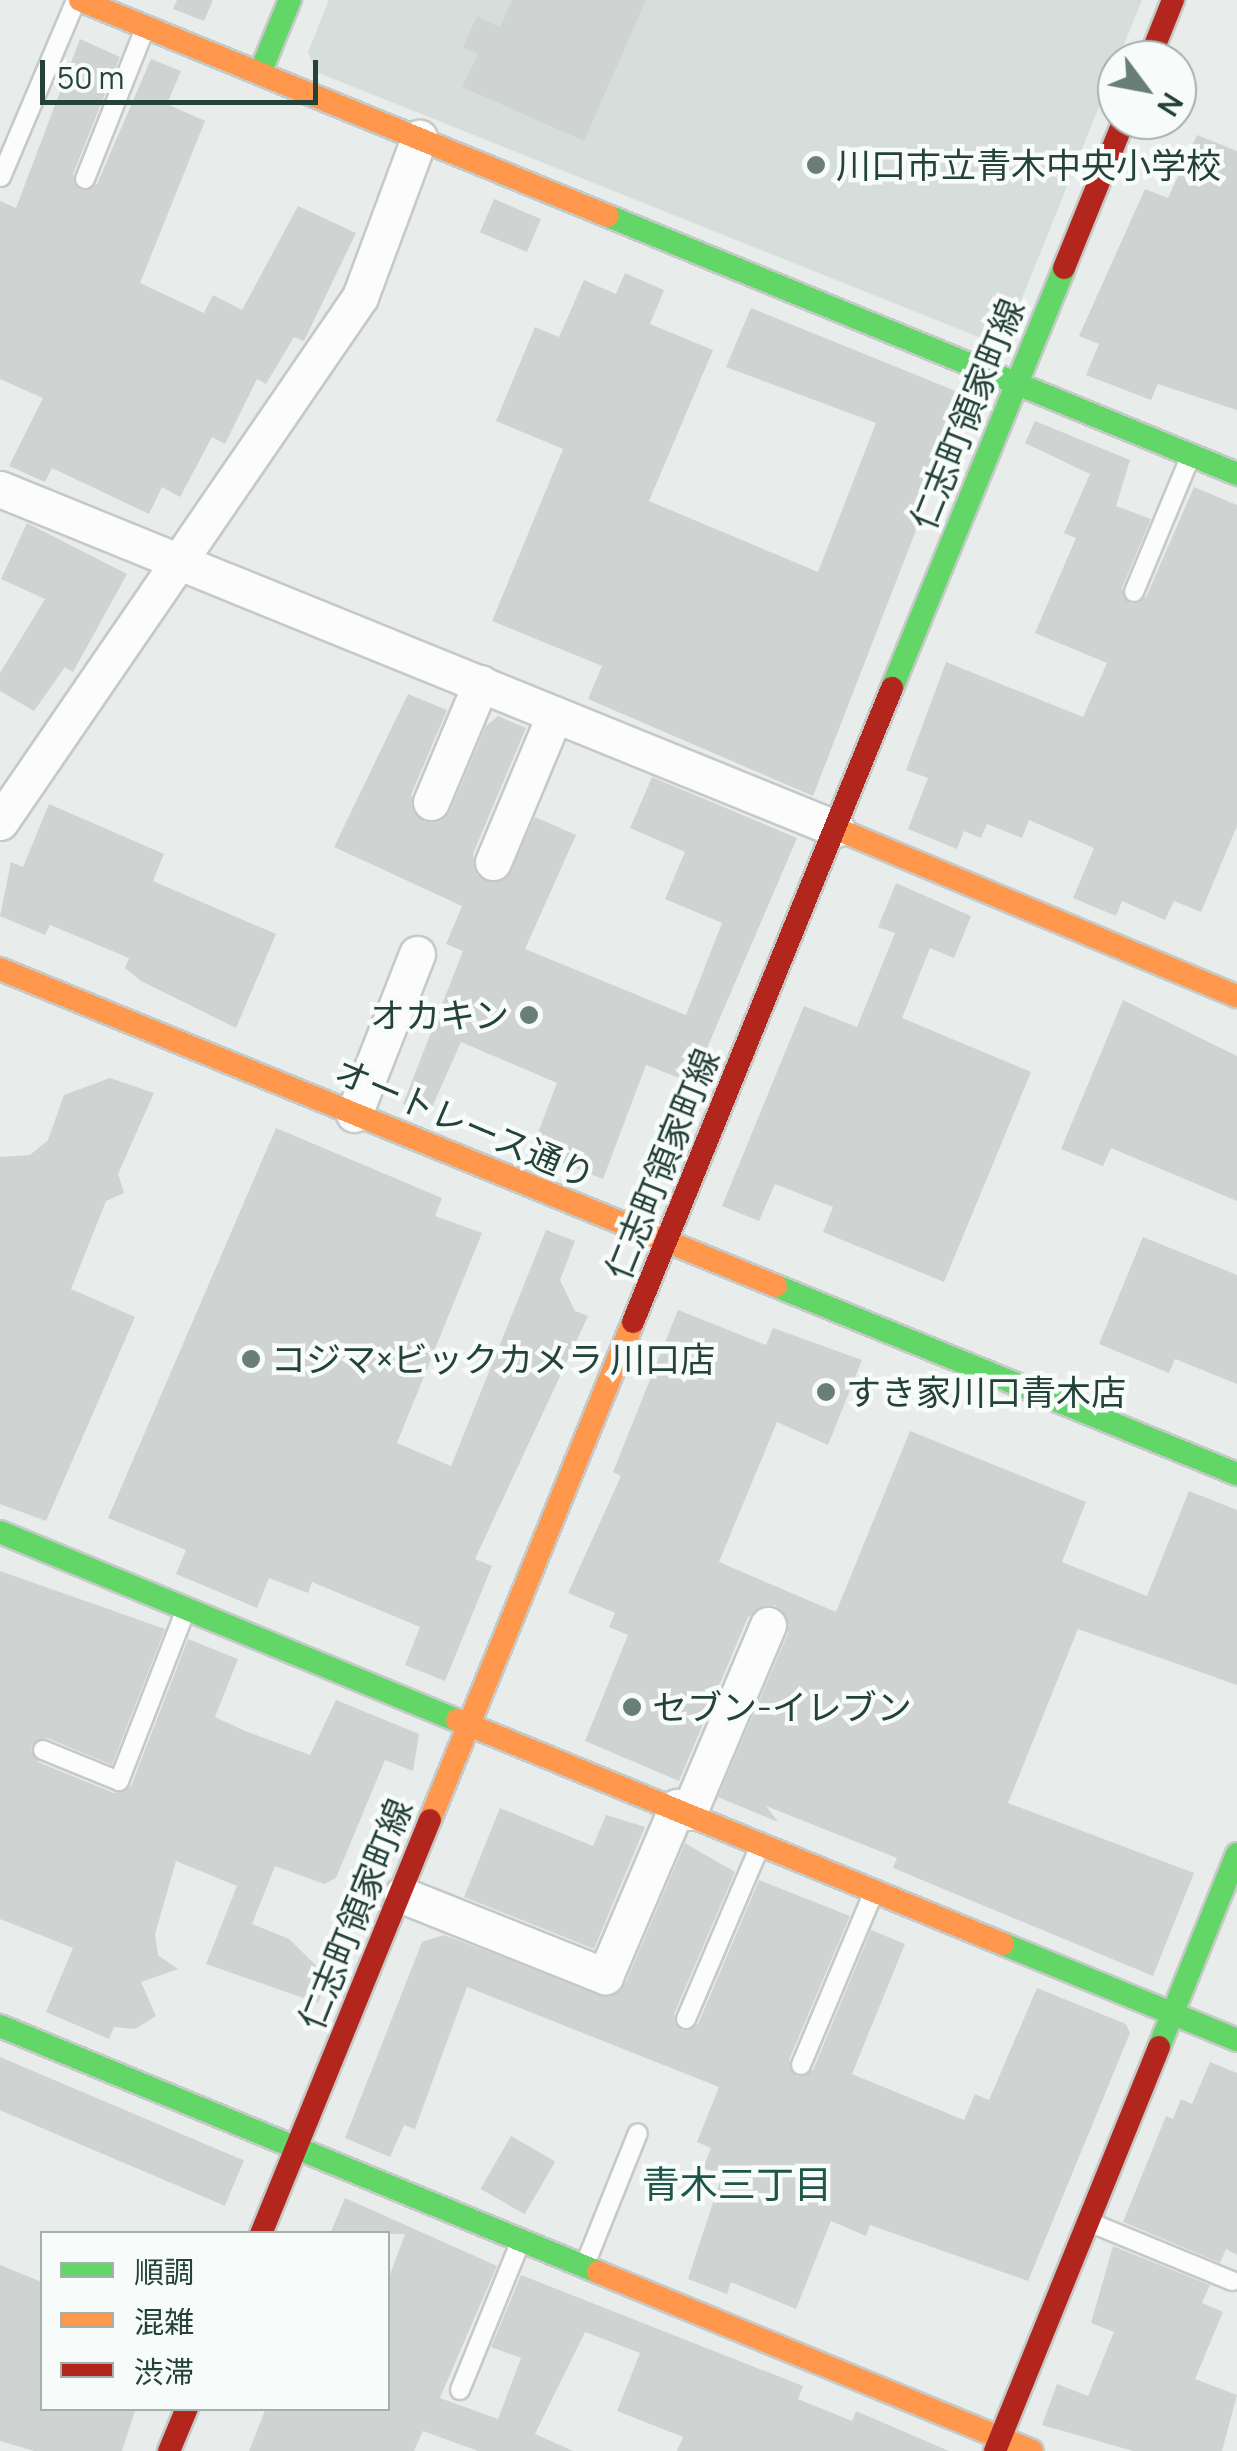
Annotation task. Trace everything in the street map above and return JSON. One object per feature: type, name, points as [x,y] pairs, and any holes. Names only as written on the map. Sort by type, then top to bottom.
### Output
[{"type":"street","points":[[78,0],[1237,474]]},
{"type":"street","points":[[260,74],[290,0]]},
{"type":"street","points":[[1156,40],[1173,0]]},
{"type":"street","points":[[0,822],[360,297],[419,138]]},
{"type":"street","name":"仁志町領家町線","points":[[262,2231],[1116,140]]},
{"type":"street","points":[[0,490],[481,683],[1237,996]]},
{"type":"street","points":[[431,802],[481,683]]},
{"type":"street","points":[[493,862],[556,714]]},
{"type":"street","points":[[354,1114],[418,954]]},
{"type":"street","name":"オートレース通り","points":[[0,969],[667,1246],[1237,1474]]},
{"type":"street","points":[[0,1532],[683,1809],[1237,2040]]},
{"type":"street","points":[[402,1895],[606,1976],[768,1626]]},
{"type":"street","points":[[997,2445],[1172,2012],[1232,1878],[1237,1854]]},
{"type":"street","points":[[0,2026],[997,2445],[1032,2451]]},
{"type":"street","points":[[169,2451],[186,2411]]},
{"type":"lane","points":[[1,176],[78,0]]},
{"type":"lane","points":[[85,178],[146,27]]},
{"type":"lane","points":[[1134,592],[1191,455]]},
{"type":"lane","points":[[43,1750],[119,1781],[188,1607]]},
{"type":"lane","points":[[686,2019],[761,1842]]},
{"type":"lane","points":[[800,2065],[874,1891]]},
{"type":"lane","points":[[584,2269],[638,2133]]},
{"type":"lane","points":[[1088,2222],[1232,2281]]},
{"type":"lane","points":[[460,2390],[520,2242]]},
{"type":"shaded area","name":"川口市立青木中央小学校","points":[[329,0],[1142,0],[1126,40],[1097,40],[1097,112],[1008,333],[991,342],[316,72],[308,52]]},
{"type":"building","points":[[177,0],[213,0],[204,21],[173,9]]},
{"type":"building","points":[[512,0],[646,0],[584,141],[462,87],[478,54],[463,47],[477,16],[500,27]]},
{"type":"building","points":[[80,39],[120,57],[73,174],[80,190],[97,184],[151,59],[181,71],[167,104],[205,121],[140,283],[204,313],[213,295],[242,310],[298,206],[356,233],[304,341],[294,337],[266,384],[257,379],[225,444],[212,437],[180,497],[162,487],[149,514],[52,468],[45,482],[9,466],[43,398],[0,379],[0,201],[16,208]]},
{"type":"building","points":[[1197,135],[1237,151],[1237,410],[1158,384],[1151,400],[1086,375],[1099,344],[1079,336],[1145,189],[1168,198]]},
{"type":"building","points":[[494,199],[541,219],[527,252],[480,232]]},
{"type":"building","points":[[625,273],[664,290],[650,324],[713,350],[649,501],[818,572],[876,423],[726,367],[751,308],[968,396],[813,796],[588,699],[602,666],[492,621],[563,449],[496,421],[535,327],[559,337],[584,280],[616,294]]},
{"type":"building","points":[[1035,421],[1130,460],[1116,506],[1151,519],[1122,588],[1130,604],[1146,597],[1194,487],[1237,505],[1237,826],[1201,912],[1174,901],[1165,920],[1122,901],[1116,916],[1073,898],[1094,848],[1029,820],[1022,838],[987,824],[981,838],[964,831],[957,849],[908,829],[928,778],[906,770],[946,662],[1083,717],[1107,663],[1035,633],[1076,538],[1064,533],[1090,474],[1025,443]]},
{"type":"building","points":[[27,523],[127,574],[73,672],[65,667],[34,711],[0,691],[0,673],[45,599],[1,579]]},
{"type":"building","points":[[408,694],[447,710],[411,795],[424,822],[450,811],[486,726],[498,716],[526,728],[473,854],[477,876],[507,878],[535,817],[576,835],[525,949],[686,1015],[722,923],[665,899],[685,852],[630,828],[652,777],[797,838],[692,1083],[646,1065],[603,1179],[531,1151],[557,1083],[461,1042],[429,1114],[403,1104],[463,951],[446,944],[462,906],[334,847]]},
{"type":"building","points":[[49,804],[164,854],[153,881],[276,934],[236,1028],[141,981],[125,968],[129,958],[50,925],[45,935],[0,916],[11,862],[23,867]]},
{"type":"building","points":[[896,883],[971,916],[954,958],[930,948],[902,1018],[1031,1072],[944,1282],[823,1232],[833,1207],[775,1184],[759,1221],[722,1206],[804,1006],[857,1027],[895,933],[878,927]]},
{"type":"building","points":[[1123,1000],[1237,1056],[1237,1201],[1111,1148],[1103,1166],[1061,1149]]},
{"type":"building","points":[[110,1078],[154,1093],[118,1174],[124,1193],[106,1201],[71,1289],[135,1317],[46,1521],[0,1504],[0,1157],[30,1155],[48,1140],[64,1095]]},
{"type":"building","name":"コジマ×ビックカメラ 川口店","points":[[276,1128],[442,1198],[435,1216],[482,1233],[397,1443],[451,1466],[546,1230],[575,1241],[560,1280],[575,1311],[588,1316],[475,1559],[492,1566],[445,1681],[405,1665],[420,1627],[312,1582],[308,1593],[269,1578],[257,1608],[176,1574],[186,1550],[108,1518]]},
{"type":"building","points":[[1143,1237],[1237,1275],[1237,1384],[1175,1359],[1169,1373],[1099,1344]]},
{"type":"building","points":[[678,1310],[766,1345],[773,1328],[862,1360],[828,1445],[777,1422],[719,1562],[836,1612],[910,1431],[1086,1502],[1062,1562],[1147,1596],[1189,1491],[1237,1510],[1237,1685],[1078,1629],[1008,1803],[1194,1873],[1153,1976],[893,1868],[897,1858],[766,1806],[778,1822],[718,1797],[788,1633],[775,1605],[748,1617],[679,1781],[585,1741],[628,1635],[609,1627],[615,1613],[568,1593],[621,1476],[613,1472]]},
{"type":"building","points":[[0,1571],[165,1629],[112,1765],[47,1738],[31,1746],[38,1762],[114,1793],[131,1786],[188,1639],[238,1659],[215,1717],[245,1731],[310,1755],[336,1700],[419,1734],[413,1771],[385,1760],[336,1878],[324,1884],[275,1866],[252,1924],[289,1939],[328,1977],[318,2003],[206,1964],[237,1886],[176,1861],[155,1934],[158,1955],[178,1969],[141,1982],[156,2016],[135,2029],[114,2027],[109,2039],[46,2012],[73,1948],[0,1919]]},
{"type":"building","points":[[500,1808],[593,1846],[606,1815],[645,1827],[594,1949],[464,1897]]},
{"type":"building","points":[[685,1843],[735,1872],[674,2014],[682,2031],[698,2024],[759,1880],[850,1916],[789,2060],[797,2077],[813,2070],[871,1930],[905,1944],[852,2074],[964,2120],[975,2094],[989,2100],[1037,1988],[1126,2024],[1130,2033],[1028,2281],[870,2225],[866,2236],[831,2221],[796,2309],[731,2282],[727,2294],[688,2279],[722,2175],[703,2168],[711,2148],[697,2142],[719,2087],[467,1987],[415,2129],[404,2125],[390,2157],[345,2138],[422,1942],[444,1935],[609,1997],[625,1984]]},
{"type":"building","points":[[0,2057],[244,2161],[225,2206],[0,2110]]},
{"type":"building","points":[[1210,2062],[1237,2073],[1237,2255],[1226,2249],[1220,2263],[1123,2222],[1166,2116],[1173,2119],[1181,2099],[1192,2104]]},
{"type":"building","points":[[511,2136],[555,2162],[525,2214],[480,2189]]},
{"type":"building","points":[[345,2198],[497,2266],[440,2398],[498,2419],[521,2358],[491,2347],[521,2275],[803,2386],[798,2399],[852,2421],[856,2411],[949,2451],[677,2451],[683,2437],[617,2411],[640,2353],[585,2332],[535,2434],[573,2451],[478,2451],[423,2431],[414,2451],[249,2451],[265,2411],[390,2411],[390,2275],[405,2234],[331,2231]]},
{"type":"building","points":[[1113,2246],[1210,2285],[1202,2303],[1223,2312],[1195,2379],[1237,2395],[1222,2451],[1133,2451],[1042,2425],[1057,2384],[1088,2396],[1114,2332],[1091,2323]]},
{"type":"building","points":[[0,2265],[40,2281],[40,2411],[135,2411],[122,2451],[34,2451],[0,2441]]},
{"type":"traffic: fast","points":[[260,73],[290,0]]},
{"type":"traffic: fast","points":[[608,216],[1237,474]]},
{"type":"traffic: fast","points":[[892,688],[1064,268]]},
{"type":"traffic: fast","points":[[776,1286],[1237,1474]]},
{"type":"traffic: fast","points":[[0,1532],[457,1720]]},
{"type":"traffic: fast","points":[[1159,2047],[1237,1854]]},
{"type":"traffic: fast","points":[[1003,1944],[1237,2040]]},
{"type":"traffic: fast","points":[[0,2026],[598,2272]]},
{"type":"traffic: slow","points":[[80,0],[608,216]]},
{"type":"traffic: slow","points":[[837,829],[1237,996]]},
{"type":"traffic: slow","points":[[0,969],[776,1286]]},
{"type":"traffic: slow","points":[[430,1820],[633,1322]]},
{"type":"traffic: slow","points":[[457,1720],[1003,1944]]},
{"type":"traffic: slow","points":[[598,2272],[1032,2451]]},
{"type":"traffic: jam","points":[[1157,40],[1173,0]]},
{"type":"traffic: jam","points":[[1064,268],[1116,140]]},
{"type":"traffic: jam","points":[[633,1322],[892,688]]},
{"type":"traffic: jam","points":[[262,2231],[430,1820]]},
{"type":"traffic: jam","points":[[995,2451],[1159,2047]]},
{"type":"traffic: jam","points":[[169,2451],[186,2411]]},
{"type":"place","name":"川口市立青木中央小学校","points":[[816,165]]},
{"type":"place","name":"オカキン","points":[[529,1015]]},
{"type":"place","name":"コジマ×ビックカメラ 川口店","points":[[251,1359]]},
{"type":"place","name":"すき家川口青木店","points":[[826,1392]]},
{"type":"place","name":"セブン-イレブン","points":[[632,1707]]},
{"type":"district","name":"青木三丁目","points":[[737,2184]]}]
